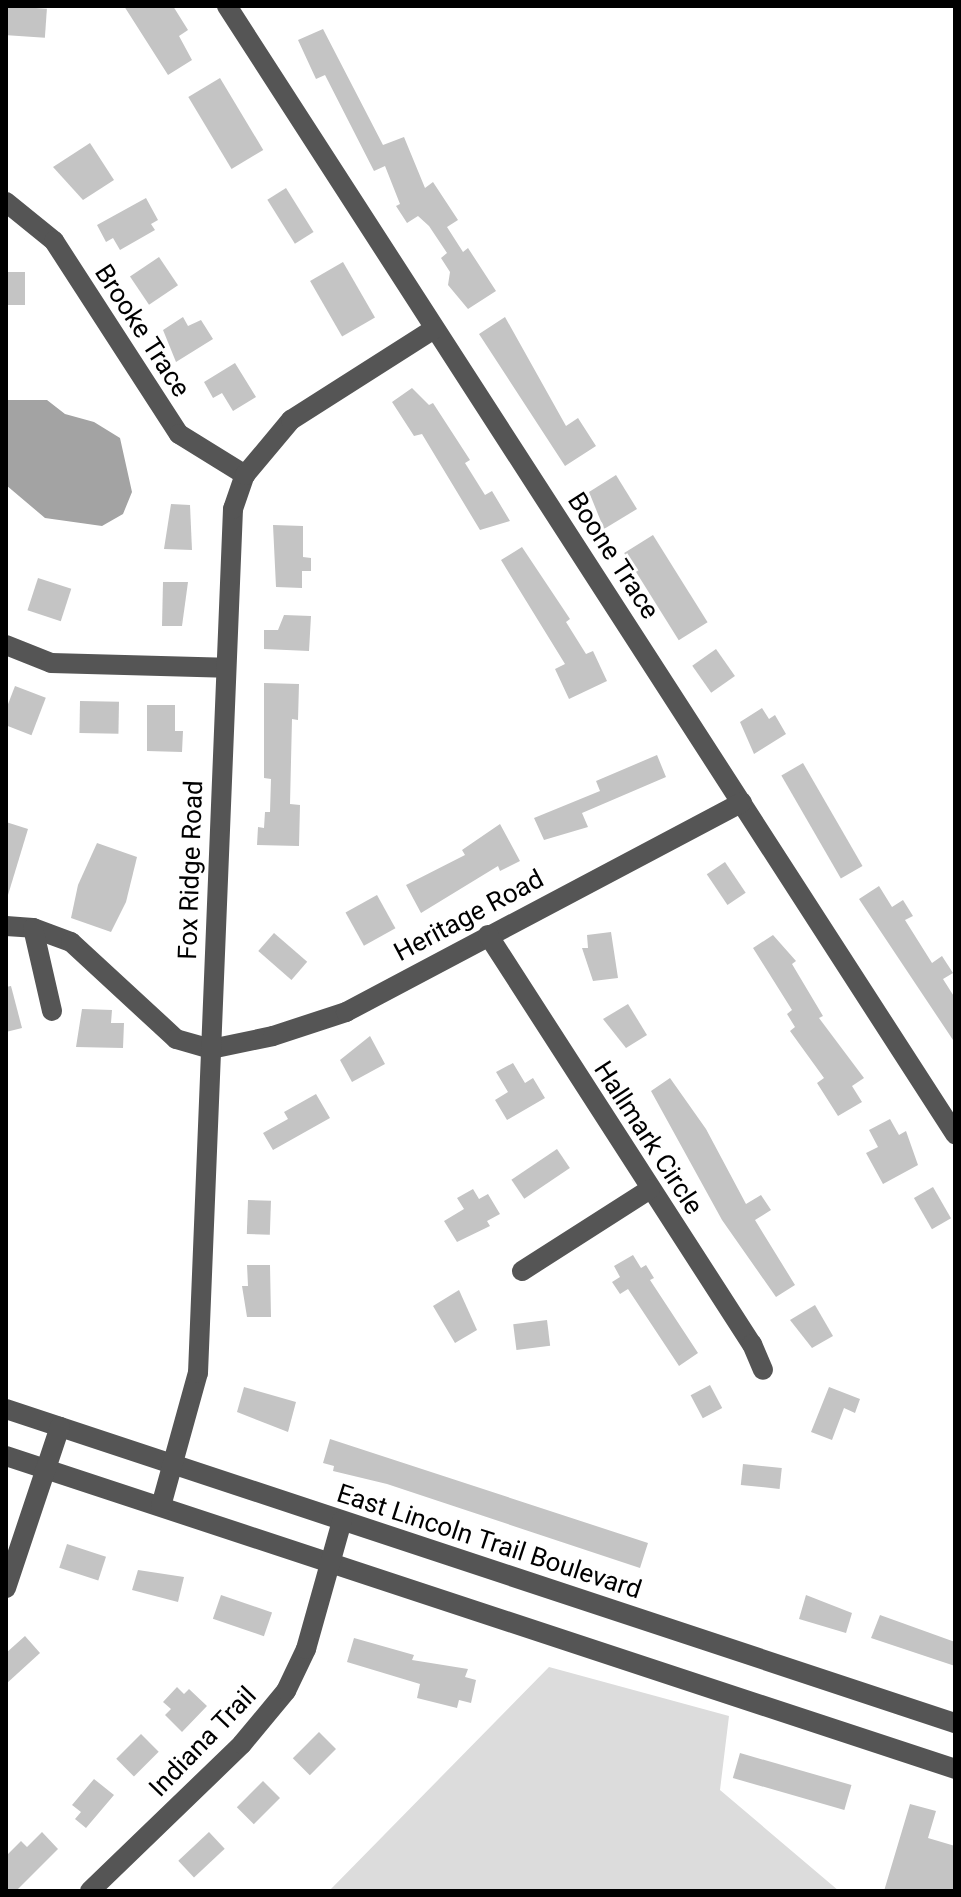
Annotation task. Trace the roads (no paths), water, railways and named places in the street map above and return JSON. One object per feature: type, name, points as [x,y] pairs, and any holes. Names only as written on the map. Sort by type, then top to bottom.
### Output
[{"type":"street","name":"Boone Trace","points":[[227,6],[955,1134]]},
{"type":"street","name":"Brooke Trace","points":[[6,202],[54,241],[179,434],[245,475]]},
{"type":"street","name":"Fox Ridge Road","points":[[161,1506],[198,1373],[233,509],[245,475],[291,420],[434,329]]},
{"type":"street","points":[[6,645],[51,663],[225,668]]},
{"type":"street","name":"Heritage Road","points":[[211,1049],[273,1036],[346,1012],[742,802]]},
{"type":"street","points":[[6,926],[33,928],[92,956],[176,1039],[211,1049]]},
{"type":"street","points":[[33,928],[52,1011]]},
{"type":"street","name":"Hallmark Circle","points":[[488,935],[752,1344],[763,1370]]},
{"type":"street","points":[[522,1271],[650,1189]]},
{"type":"street","name":"East Lincoln Trail Boulevard","points":[[6,1409],[955,1723]]},
{"type":"street","points":[[6,1588],[60,1427]]},
{"type":"street","points":[[6,1456],[955,1769]]},
{"type":"street","name":"Indiana Trail","points":[[90,1891],[273,1710],[306,1649],[342,1521]]}]
